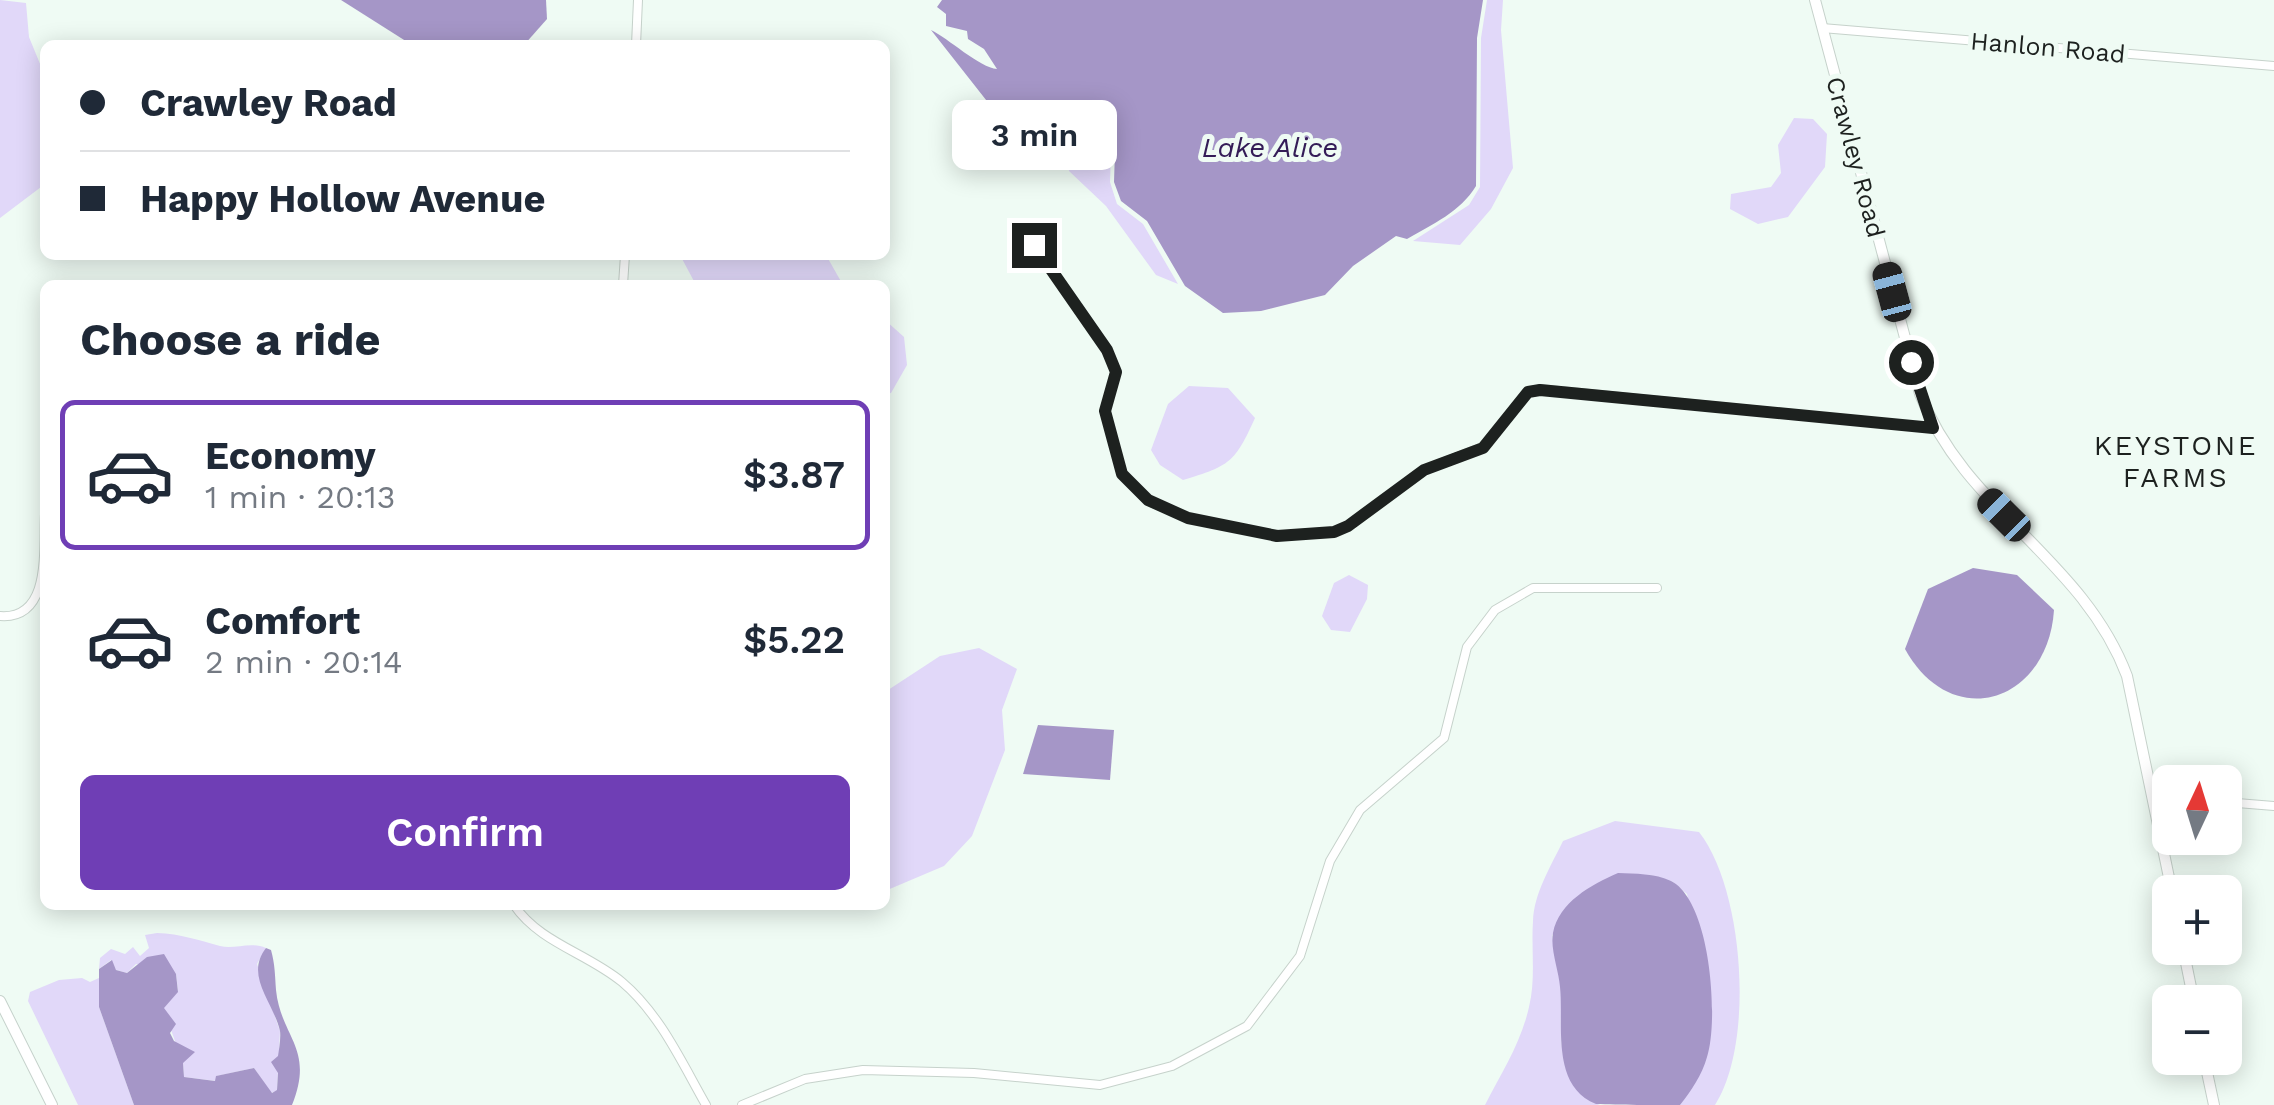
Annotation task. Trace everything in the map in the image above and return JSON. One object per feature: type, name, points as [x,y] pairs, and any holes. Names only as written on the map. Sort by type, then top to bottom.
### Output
[{"type":"street","points":[[636,40],[638,0]]},
{"type":"street","name":"Crawley Road","points":[[1815,0],[1920,394],[1933,428],[1964,474],[2081,592],[2100,618],[2127,676],[2152,787]]},
{"type":"street","name":"Hanlon Road","points":[[1822,28],[2274,66]]},
{"type":"street","points":[[1034,245],[1107,350],[1116,372],[1105,411],[1122,474],[1148,500],[1188,518],[1239,530],[1306,536],[1348,526],[1424,470],[1483,448],[1528,392],[1540,390],[1933,428]]},
{"type":"street","points":[[742,1105],[805,1080],[863,1070],[939,1071],[1100,1084],[1172,1066],[1247,1026],[1300,956],[1330,860],[1360,810],[1444,738],[1466,648],[1496,610],[1532,588],[1657,588]]},
{"type":"street","points":[[0,616],[11,617],[27,609],[40,592]]},
{"type":"street","points":[[2242,803],[2274,806]]},
{"type":"street","points":[[519,910],[546,937],[618,978],[640,998],[706,1105]]},
{"type":"street","points":[[0,1000],[52,1105]]},
{"type":"street","points":[[2208,1075],[2214,1105]]},
{"type":"shaded area","points":[[0,0],[26,3],[29,37],[40,64],[40,188],[0,218]]},
{"type":"shaded area","points":[[1487,0],[1503,0],[1501,30],[1513,168],[1491,209],[1460,245],[1413,241],[1469,205],[1480,187],[1481,38]]},
{"type":"shaded area","points":[[1794,118],[1813,119],[1827,134],[1825,167],[1788,217],[1758,224],[1730,209],[1731,194],[1771,187],[1781,173],[1778,145]]},
{"type":"shaded area","points":[[1099,130],[1111,153],[1110,182],[1117,204],[1143,224],[1178,284],[1156,275],[1106,206],[1069,171],[1066,147],[1072,131]]},
{"type":"shaded area","points":[[683,260],[829,260],[840,280],[693,280]]},
{"type":"shaded area","points":[[890,324],[904,337],[907,365],[891,393]]},
{"type":"shaded area","points":[[1189,386],[1228,388],[1255,418],[1229,460],[1183,480],[1160,465],[1151,450],[1168,404]]},
{"type":"shaded area","points":[[1349,575],[1368,585],[1367,599],[1350,632],[1331,630],[1322,616],[1334,583]]},
{"type":"shaded area","points":[[979,648],[1017,669],[1002,710],[1005,750],[972,836],[944,866],[890,889],[890,689],[940,656]]},
{"type":"shaded area","points":[[1615,821],[1699,832],[1714,858],[1726,890],[1739,967],[1736,1044],[1728,1078],[1715,1105],[1680,1105],[1696,1077],[1710,1027],[1706,977],[1687,894],[1673,882],[1650,875],[1552,935],[1567,1072],[1585,1097],[1600,1105],[1485,1105],[1526,1020],[1532,986],[1534,911],[1544,880],[1563,841]]},
{"type":"shaded area","points":[[157,933],[225,947],[266,948],[257,964],[280,1031],[277,1091],[271,1093],[254,1068],[217,1076],[216,1081],[184,1077],[183,1063],[163,1008],[178,991],[176,974],[136,964],[127,973],[116,970],[111,960],[99,969],[100,958],[111,949],[125,954],[133,947],[140,956],[149,948],[145,935]]},
{"type":"shaded area","points":[[82,978],[90,982],[99,978],[99,1007],[134,1105],[78,1105],[28,1001],[30,992],[59,980]]},
{"type":"water","points":[[341,0],[546,0],[547,19],[528,40],[404,40]]},
{"type":"water","name":"Lake Alice","points":[[942,0],[1483,0],[1477,38],[1476,186],[1445,217],[1407,239],[1396,236],[1353,266],[1325,295],[1261,311],[1223,313],[1185,286],[1147,221],[1121,201],[1114,182],[1115,151],[1101,126],[1014,125],[990,105],[931,30],[982,64],[997,69],[984,49],[968,39],[967,31],[946,26],[946,14],[937,7]]},
{"type":"water","points":[[1973,568],[2017,575],[2054,610],[2048,642],[2035,667],[2017,685],[1995,696],[1971,698],[1947,692],[1925,676],[1905,649],[1928,589]]},
{"type":"water","points":[[1038,725],[1114,730],[1110,780],[1023,774]]},
{"type":"water","points":[[1618,873],[1652,875],[1671,881],[1685,893],[1703,936],[1711,990],[1711,1040],[1702,1070],[1680,1105],[1596,1104],[1581,1095],[1565,1069],[1553,933],[1569,904],[1587,889]]},
{"type":"water","points":[[266,948],[271,950],[279,1006],[298,1056],[300,1070],[292,1105],[134,1105],[99,1007],[99,969],[112,960],[116,970],[127,973],[147,957],[164,954],[176,974],[178,992],[164,1008],[176,1024],[170,1033],[174,1041],[195,1052],[183,1063],[184,1077],[215,1081],[216,1076],[254,1068],[272,1093],[277,1090],[278,1073],[271,1062],[278,1056],[280,1034],[259,979],[260,958]]},
{"type":"district","name":"KEYSTONE FARMS","points":[[2176,461]]},
{"type":"route","points":[[1034,245],[1107,350],[1116,372],[1105,411],[1122,474],[1148,500],[1188,518],[1277,536],[1306,536],[1348,526],[1424,470],[1483,448],[1528,392],[1540,390],[1933,428],[1911,362]]}]
